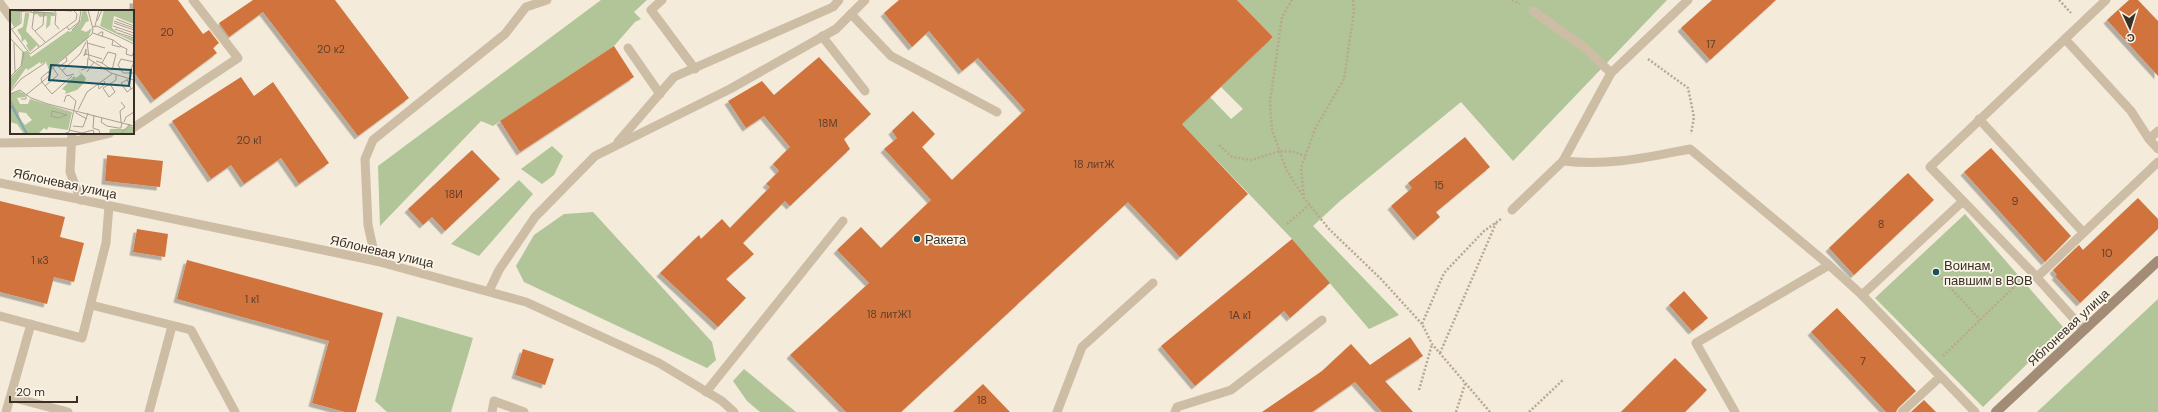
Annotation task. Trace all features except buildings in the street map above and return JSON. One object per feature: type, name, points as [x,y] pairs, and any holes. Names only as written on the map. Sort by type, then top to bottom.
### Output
[{"type":"street","name":"Яблоневая улица","points":[[1996,412],[2158,261]]},
{"type":"lane","points":[[134,127],[238,58],[193,0]]},
{"type":"lane","points":[[376,261],[368,225],[365,159],[374,140],[505,34],[524,3],[547,0]]},
{"type":"lane","points":[[662,0],[651,10],[695,69]]},
{"type":"lane","points":[[615,146],[674,77],[833,8],[839,0]]},
{"type":"lane","points":[[489,291],[499,270],[535,216],[595,156],[730,89],[836,28],[865,0]]},
{"type":"lane","points":[[1512,210],[1563,161],[1611,74],[1688,0]]},
{"type":"lane","points":[[2084,330],[2034,274],[1930,167],[2106,0]]},
{"type":"lane","points":[[0,3],[10,17]]},
{"type":"lane","points":[[1533,11],[1585,48],[1611,74]]},
{"type":"lane","points":[[851,14],[891,56],[997,112]]},
{"type":"lane","points":[[822,36],[865,91]]},
{"type":"lane","points":[[2065,40],[2131,111],[2149,139],[2158,149]]},
{"type":"lane","points":[[628,48],[660,94]]},
{"type":"lane","points":[[1979,119],[2083,232]]},
{"type":"lane","points":[[2149,139],[2158,131]]},
{"type":"lane","points":[[0,143],[72,138],[102,134]]},
{"type":"lane","points":[[72,138],[70,172],[81,200]]},
{"type":"lane","points":[[1563,161],[1592,164],[1624,162],[1690,149],[1829,265],[1862,295],[1975,412]]},
{"type":"lane","points":[[2034,274],[2083,232],[2158,162]]},
{"type":"lane","name":"Яблоневая улица","points":[[0,183],[376,261],[526,302],[659,363],[706,392],[734,412]]},
{"type":"lane","points":[[1862,295],[1963,201]]},
{"type":"lane","points":[[0,316],[82,338],[106,243],[109,206]]},
{"type":"lane","points":[[706,392],[843,221]]},
{"type":"lane","points":[[1735,412],[1696,343],[1829,265]]},
{"type":"lane","points":[[1056,412],[1082,348],[1153,283]]},
{"type":"lane","points":[[91,305],[191,330],[235,412]]},
{"type":"lane","points":[[1175,412],[1177,407],[1231,390],[1322,320]]},
{"type":"lane","points":[[6,412],[32,324]]},
{"type":"lane","points":[[149,412],[172,326]]},
{"type":"lane","points":[[1902,412],[1940,377]]},
{"type":"lane","points":[[11,397],[68,412]]},
{"type":"lane","points":[[492,412],[494,401],[524,412]]},
{"type":"path","points":[[1292,0],[1282,17],[1270,102],[1272,130],[1286,169],[1304,198],[1329,229],[1381,279],[1422,324],[1432,344],[1490,412]]},
{"type":"path","points":[[1304,198],[1301,168],[1315,129],[1344,80],[1354,11],[1353,0]]},
{"type":"path","points":[[1636,50],[1688,88],[1694,117],[1690,149]]},
{"type":"path","points":[[1219,145],[1232,157],[1251,160],[1280,151],[1294,152],[1306,156]]},
{"type":"path","points":[[1288,224],[1310,204]]},
{"type":"path","points":[[1422,324],[1444,273],[1484,231],[1512,210]]},
{"type":"path","points":[[1440,353],[1496,222]]},
{"type":"path","points":[[1936,272],[1980,320]]},
{"type":"path","points":[[1931,367],[1980,320],[2034,274]]},
{"type":"path","points":[[1419,390],[1432,344]]},
{"type":"path","points":[[1529,412],[1564,379]]},
{"type":"path","points":[[1456,412],[1465,384]]},
{"type":"green space","points":[[601,0],[647,0],[634,12],[641,19],[635,22],[614,46],[493,126],[481,121],[380,226],[378,166]]},
{"type":"green space","points":[[1237,0],[1667,0],[1513,161],[1461,102],[1340,201],[1313,226],[1399,315],[1369,329],[1292,239],[1182,124],[1210,97],[1231,119],[1243,109],[1221,87],[1273,37]]},
{"type":"green space","points":[[552,146],[563,156],[554,175],[542,184],[521,169]]},
{"type":"green space","points":[[519,180],[533,194],[479,256],[451,244]]},
{"type":"green space","points":[[593,212],[712,342],[716,360],[707,368],[524,282],[516,266],[534,235],[564,214]]},
{"type":"green space","points":[[1965,214],[2064,328],[1983,407],[1875,298]]},
{"type":"green space","points":[[2158,299],[2158,412],[2037,412]]},
{"type":"green space","points":[[397,316],[473,338],[451,412],[387,412],[375,401]]},
{"type":"green space","points":[[744,369],[796,412],[760,412],[747,401],[733,381]]},
{"type":"place","name":"Ракета","points":[[917,239]]},
{"type":"place","name":"Воинам, павшим в ВОВ","points":[[1936,272]]}]
